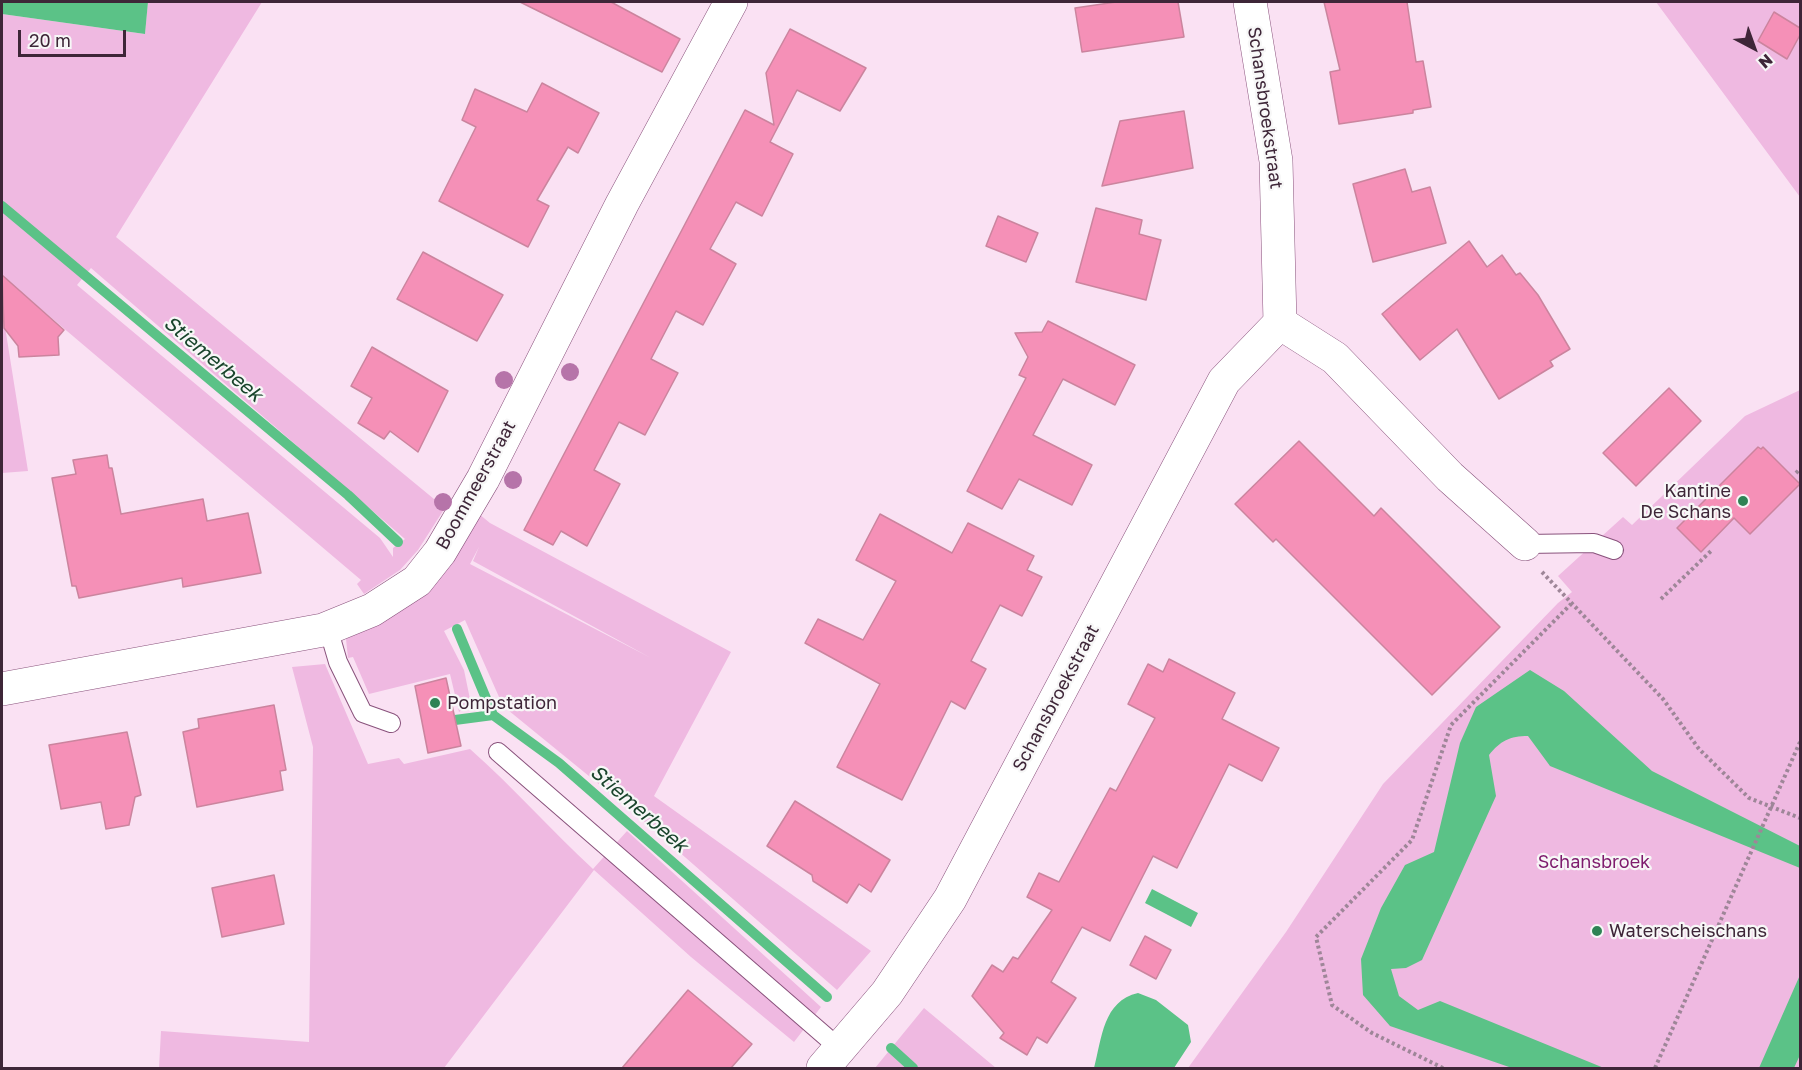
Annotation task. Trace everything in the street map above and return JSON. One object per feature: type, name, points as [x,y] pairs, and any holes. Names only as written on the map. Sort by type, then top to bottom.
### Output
[{"type":"street","name":"Schansbroekstraat","points":[[831,1058],[887,993],[950,899],[1224,381],[1280,323],[1276,161],[1250,2]]},
{"type":"street","name":"Boommeerstraat","points":[[2,689],[328,628],[372,610],[417,581],[440,552],[483,479],[727,3]]},
{"type":"street","points":[[1280,323],[1335,358],[1450,477],[1525,544]]},
{"type":"lane","points":[[1525,544],[1594,543],[1614,550]]},
{"type":"lane","points":[[328,628],[338,662],[363,713],[391,723]]},
{"type":"lane","points":[[498,752],[831,1058]]},
{"type":"path","points":[[1796,473],[1800,469]]},
{"type":"path","points":[[1660,599],[1712,551]]},
{"type":"path","points":[[1548,580],[1663,699],[1699,749],[1749,798],[1800,818]]},
{"type":"path","points":[[1443,1068],[1372,1033],[1332,1005],[1316,937],[1412,840],[1452,724],[1571,604]]},
{"type":"path","points":[[1655,1068],[1762,832],[1800,742]]},
{"type":"green space","points":[[148,2],[262,2],[116,237],[434,499],[450,500],[418,550],[400,570],[364,594],[357,584],[361,580],[2,276],[2,14],[145,34]],"holes":[[[91,268],[405,539],[393,548],[393,557],[380,538],[77,285]]]},
{"type":"green space","points":[[1656,2],[1800,2],[1800,197]]},
{"type":"green space","points":[[2,308],[28,471],[2,473]]},
{"type":"green space","name":"Schansbroek","points":[[1800,390],[1800,1068],[1188,1068],[1286,932],[1383,784],[1558,603],[1572,592],[1558,576],[1623,517],[1632,525],[1745,416]]},
{"type":"green space","points":[[479,514],[490,523],[731,652],[654,796],[871,951],[837,990],[638,816],[503,706],[465,620],[444,631],[464,670],[471,704],[459,712],[450,674],[369,694],[353,657],[348,658],[346,639],[391,617]],"holes":[[[479,547],[473,561],[651,658],[470,564]]]},
{"type":"green space","points":[[325,664],[368,764],[399,758],[404,764],[470,749],[593,869],[627,831],[821,1007],[794,1042],[691,957],[594,870],[444,1068],[159,1068],[161,1031],[309,1042],[313,747],[292,667]]},
{"type":"green space","points":[[924,1008],[996,1068],[875,1068]]},
{"type":"shaded area","points":[[2,2],[148,2],[145,34],[2,14]]},
{"type":"shaded area","points":[[1530,670],[1564,691],[1652,771],[1800,846],[1800,868],[1550,766],[1528,736],[1506,740],[1493,750],[1489,755],[1496,796],[1422,960],[1406,968],[1391,969],[1399,996],[1418,1010],[1440,1001],[1604,1068],[1512,1068],[1390,1026],[1363,995],[1361,959],[1381,908],[1405,865],[1434,852],[1460,743],[1476,707]]},
{"type":"shaded area","points":[[1152,889],[1198,913],[1191,927],[1145,903]]},
{"type":"shaded area","points":[[1800,975],[1800,1055],[1794,1068],[1759,1068]]},
{"type":"shaded area","points":[[1138,993],[1156,1000],[1188,1025],[1191,1042],[1174,1068],[1094,1068],[1102,1033],[1111,1012],[1126,997]]},
{"type":"building","points":[[520,2],[611,2],[680,39],[662,72]]},
{"type":"building","points":[[1116,2],[1178,2],[1184,37],[1082,52],[1075,8]]},
{"type":"building","points":[[1324,2],[1407,2],[1416,62],[1423,61],[1431,107],[1413,110],[1413,113],[1339,124],[1330,72],[1340,70]]},
{"type":"building","points":[[1774,12],[1800,28],[1800,35],[1787,59],[1758,41]]},
{"type":"building","points":[[790,29],[866,68],[840,111],[797,90],[770,142],[793,154],[762,216],[736,202],[710,249],[736,264],[703,325],[676,311],[651,359],[678,373],[645,435],[619,422],[594,470],[620,484],[587,546],[561,531],[553,545],[524,530],[745,110],[774,125],[766,73]]},
{"type":"building","points":[[542,83],[599,113],[578,153],[568,147],[537,200],[549,206],[528,247],[439,201],[476,127],[462,120],[475,89],[527,112]]},
{"type":"building","points":[[1184,111],[1193,168],[1102,186],[1120,121]]},
{"type":"building","points":[[1405,169],[1412,192],[1430,187],[1446,243],[1373,262],[1353,184]]},
{"type":"building","points":[[1096,208],[1142,220],[1139,234],[1161,240],[1146,300],[1076,282]]},
{"type":"building","points":[[998,216],[1038,233],[1026,262],[986,246]]},
{"type":"building","points":[[1469,241],[1487,267],[1502,255],[1516,275],[1520,273],[1538,295],[1570,349],[1550,361],[1553,366],[1499,399],[1457,329],[1420,360],[1382,314]]},
{"type":"building","points":[[423,252],[503,295],[477,341],[397,299]]},
{"type":"building","points":[[2,275],[64,330],[58,337],[59,355],[19,357],[18,346],[4,328]]},
{"type":"building","points":[[1048,321],[1135,365],[1115,405],[1063,379],[1033,435],[1092,465],[1072,505],[1019,479],[1002,509],[967,491],[1026,378],[1019,375],[1028,357],[1015,333],[1042,332]]},
{"type":"building","points":[[372,347],[448,391],[418,452],[390,431],[384,439],[358,423],[372,398],[351,386]]},
{"type":"building","points":[[1669,388],[1701,421],[1636,486],[1603,453]]},
{"type":"building","points":[[1299,441],[1374,516],[1381,508],[1500,627],[1432,695],[1276,539],[1273,542],[1235,504]]},
{"type":"building","name":"Kantine De Schans","points":[[1758,447],[1761,449],[1763,447],[1800,484],[1750,534],[1734,518],[1701,552],[1677,528]]},
{"type":"building","points":[[107,455],[109,468],[112,468],[121,514],[203,499],[207,521],[248,513],[261,573],[183,587],[182,578],[79,598],[76,586],[72,586],[52,478],[76,474],[73,460]]},
{"type":"building","points":[[880,514],[952,553],[968,523],[1034,556],[1027,570],[1042,577],[1022,616],[1000,605],[971,661],[986,669],[965,709],[951,701],[902,800],[837,767],[880,684],[805,643],[818,619],[863,640],[896,581],[856,560]]},
{"type":"building","points":[[1169,659],[1235,693],[1222,719],[1279,748],[1262,781],[1229,764],[1177,868],[1153,856],[1110,941],[1082,927],[1051,982],[1076,998],[1047,1043],[1037,1037],[1027,1055],[1000,1038],[1004,1033],[972,996],[992,965],[1003,972],[1013,957],[1018,959],[1052,910],[1027,897],[1039,873],[1059,882],[1110,788],[1116,791],[1155,718],[1128,704],[1148,664],[1163,672]]},
{"type":"building","name":"Pompstation","points":[[446,678],[461,746],[428,753],[415,686]]},
{"type":"building","points":[[274,705],[286,770],[280,771],[283,790],[197,807],[183,732],[199,728],[198,719]]},
{"type":"building","points":[[127,732],[141,795],[135,797],[129,825],[106,829],[101,802],[61,809],[49,745]]},
{"type":"building","points":[[795,801],[890,860],[871,892],[859,884],[847,903],[813,881],[812,875],[767,846]]},
{"type":"building","points":[[274,875],[284,924],[222,937],[212,888]]},
{"type":"building","points":[[1145,936],[1171,950],[1156,979],[1130,965]]},
{"type":"building","points":[[688,990],[752,1044],[731,1068],[622,1068]]},
{"type":"waterway","name":"Stiemerbeek","points":[[2,206],[348,495],[398,542]]},
{"type":"waterway","name":"Stiemerbeek","points":[[457,629],[493,715],[559,763],[827,997]]},
{"type":"waterway","points":[[455,720],[493,715]]},
{"type":"waterway","name":"Stiemerbeek","points":[[891,1048],[913,1068]]},
{"type":"place","name":"Kantine De Schans","points":[[1743,501]]},
{"type":"place","name":"Pompstation","points":[[435,703]]},
{"type":"place","name":"Waterscheischans","points":[[1597,931]]}]
